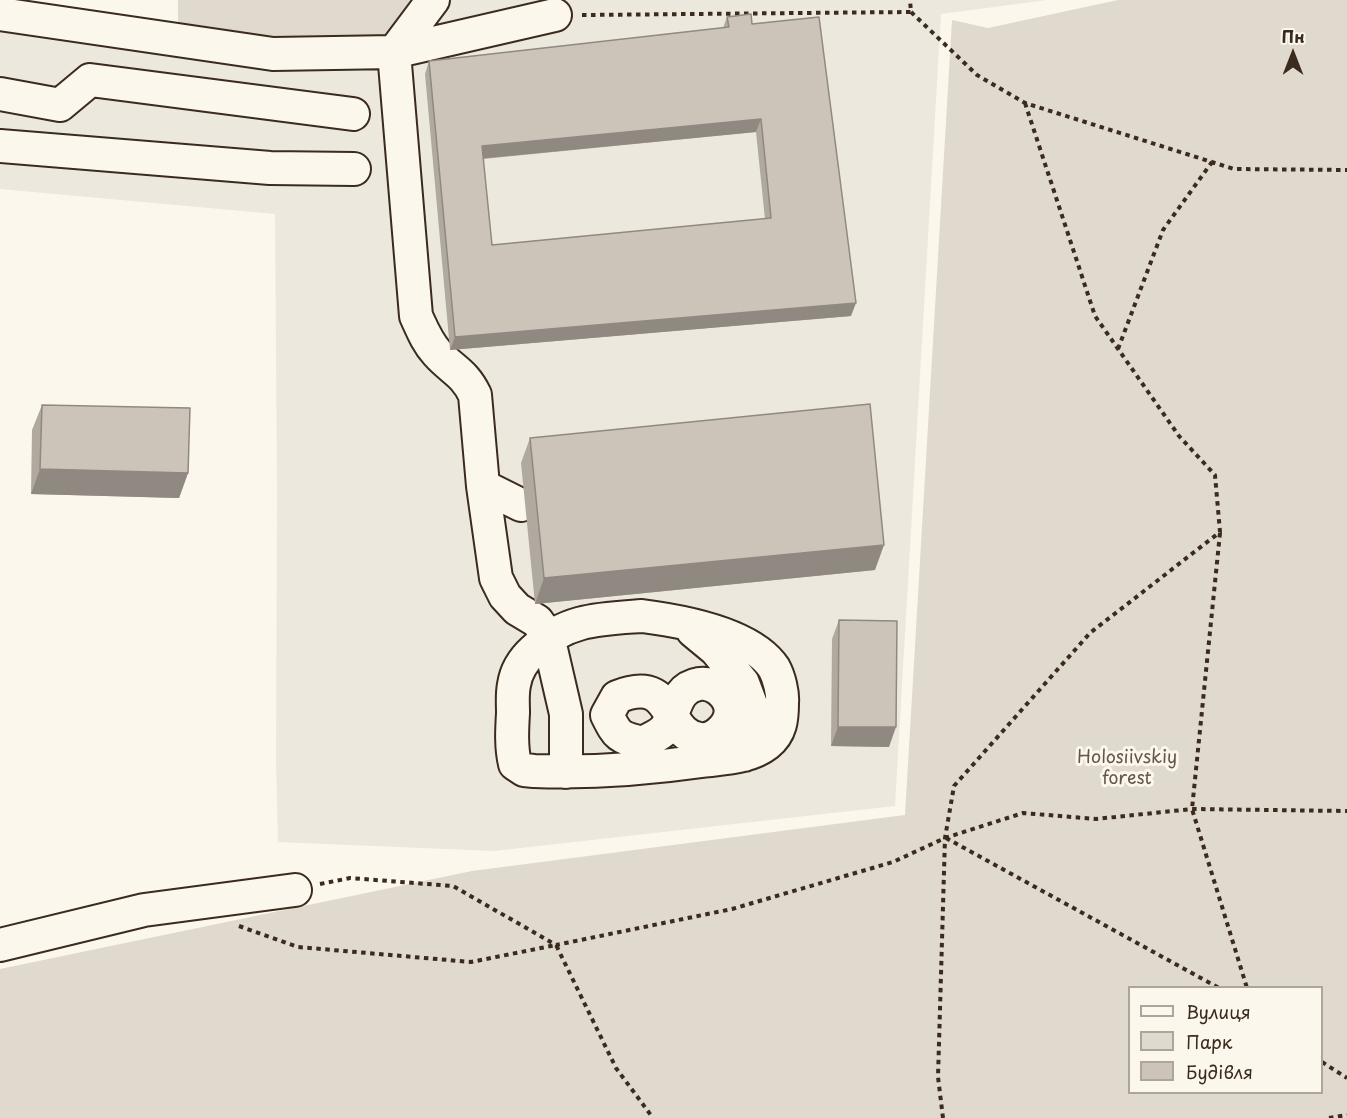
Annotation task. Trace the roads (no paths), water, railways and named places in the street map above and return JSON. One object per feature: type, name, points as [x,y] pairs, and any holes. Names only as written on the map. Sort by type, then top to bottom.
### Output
[{"type":"lane","points":[[433,0],[394,52],[416,316],[425,337],[438,355],[469,382],[475,395],[483,486],[496,578],[505,596],[517,609],[537,621],[548,636],[566,714],[566,772]]},
{"type":"lane","points":[[0,14],[273,54],[394,52],[555,15]]},
{"type":"lane","points":[[0,94],[60,105],[90,80],[353,114]]},
{"type":"lane","points":[[0,146],[270,168],[354,169]]},
{"type":"lane","points":[[483,486],[521,505]]},
{"type":"lane","points":[[642,616],[681,621],[733,639],[756,650],[774,669],[783,696],[782,723],[768,743],[744,755],[637,769],[566,772],[524,770],[515,764],[512,752],[514,685],[518,670],[548,636],[575,624],[601,619],[642,616]]},
{"type":"lane","points":[[630,691],[645,691],[662,700],[671,713],[667,726],[659,735],[642,743],[622,738],[607,715],[616,697],[630,691]]},
{"type":"lane","points":[[566,714],[607,715]]},
{"type":"lane","points":[[0,945],[144,910],[295,890]]},
{"type":"park label","name":"Holosiivskiy forest","points":[[1127,768]]}]
